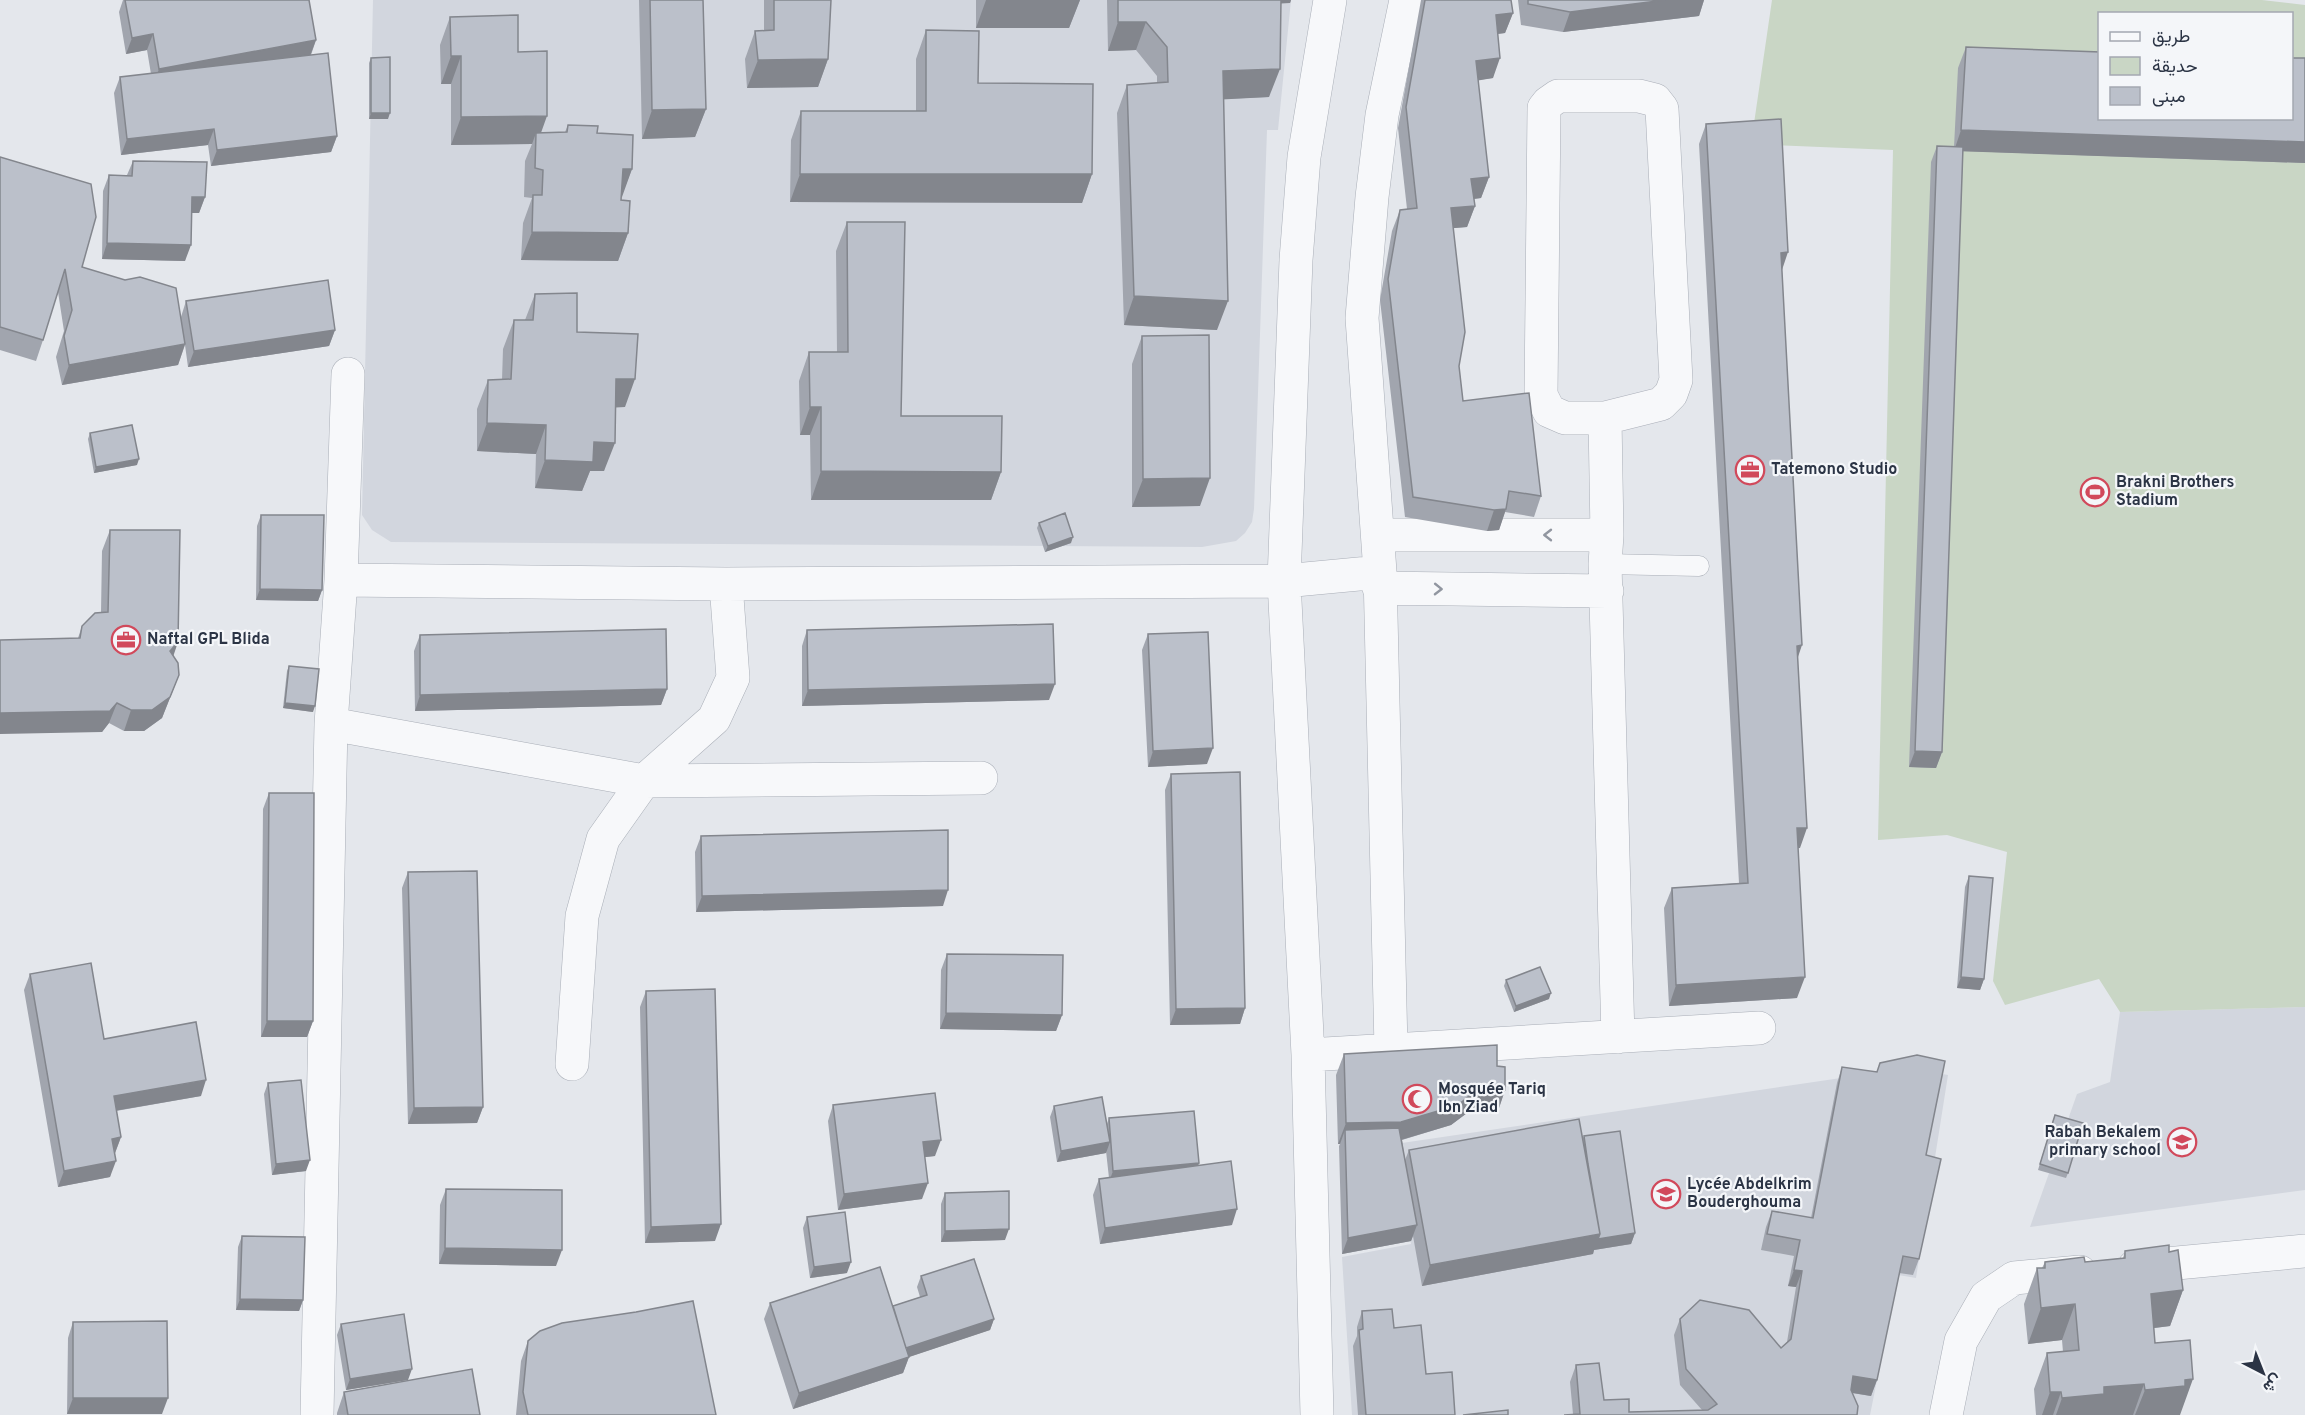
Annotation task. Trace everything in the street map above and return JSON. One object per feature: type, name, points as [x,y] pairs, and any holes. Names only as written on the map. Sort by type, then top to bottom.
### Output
[{"type":"street","points":[[1317,1415],[1308,1055],[1284,581],[1296,260],[1304,157],[1330,0]]},
{"type":"street","points":[[1391,1049],[1380,580],[1362,318],[1372,197],[1382,115],[1406,0]]},
{"type":"street","points":[[1558,96],[1639,96],[1655,100],[1662,109],[1676,380],[1671,394],[1661,404],[1605,418],[1565,418],[1549,411],[1541,395],[1544,108],[1558,96]]},
{"type":"street","points":[[317,1415],[331,724],[341,580],[348,374]]},
{"type":"street","points":[[1605,418],[1606,563],[1618,1037]]},
{"type":"street","points":[[1378,535],[1606,563]]},
{"type":"street","points":[[341,580],[726,584],[1380,580],[1606,563]]},
{"type":"street","points":[[572,1064],[582,916],[603,839],[644,781],[714,719],[733,678],[726,584]]},
{"type":"street","points":[[331,724],[644,781],[981,778]]},
{"type":"street","points":[[1308,1055],[1758,1028]]},
{"type":"street","points":[[1946,1415],[1961,1341],[1986,1297],[2014,1278],[2305,1251]]},
{"type":"lane","points":[[1606,563],[1699,566]]},
{"type":"shaded area","points":[[373,0],[1291,0],[1278,130],[1267,130],[1252,522],[1236,541],[1202,547],[391,542],[372,530],[362,515]]},
{"type":"shaded area","name":"Rabah Bekalem primary school","points":[[2305,1007],[2305,1190],[2030,1227],[2077,1094],[2110,1082],[2120,1012]]},
{"type":"shaded area","name":"Lycée Abdelkrim Bouderghouma","points":[[1909,1068],[1948,1075],[1916,1278],[1898,1275],[1870,1415],[1352,1415],[1342,1257],[1411,1244],[1395,1144]]},
{"type":"green space","name":"Brakni Brothers Stadium","points":[[1772,0],[2262,0],[2305,5],[2305,1007],[2120,1012],[2099,979],[2005,1005],[1993,981],[2007,852],[1947,835],[1878,840],[1893,150],[1751,144]]},
{"type":"building","points":[[125,0],[309,0],[316,40],[159,69],[153,34],[132,38]]},
{"type":"building","points":[[650,0],[703,0],[706,109],[652,110]]},
{"type":"building","points":[[774,0],[831,0],[828,59],[758,60],[755,31],[774,30]]},
{"type":"building","points":[[1118,0],[1281,0],[1280,69],[1223,71],[1228,301],[1134,296],[1127,85],[1168,82],[1167,47],[1146,22],[1118,22]]},
{"type":"building","points":[[1425,0],[1511,0],[1513,13],[1496,15],[1500,58],[1476,61],[1489,177],[1471,179],[1475,206],[1451,208],[1465,332],[1459,366],[1463,401],[1529,393],[1541,496],[1509,491],[1506,509],[1494,510],[1413,497],[1388,279],[1400,210],[1417,208],[1406,107]]},
{"type":"building","points":[[1528,0],[1665,0],[1570,12],[1528,4]]},
{"type":"building","points":[[518,15],[518,52],[547,51],[547,116],[461,117],[461,56],[451,56],[450,17]]},
{"type":"building","points":[[926,30],[979,31],[978,83],[1093,84],[1092,174],[800,174],[801,111],[926,111]]},
{"type":"building","points":[[1966,47],[2098,52],[2098,120],[2293,120],[2293,58],[2305,58],[2305,142],[1961,130]]},
{"type":"building","points":[[328,53],[337,136],[217,150],[214,129],[127,139],[120,77]]},
{"type":"building","points":[[390,57],[390,113],[371,113],[371,58]]},
{"type":"building","name":"Tatemono Studio","points":[[1781,119],[1788,252],[1781,253],[1802,645],[1797,646],[1807,828],[1797,828],[1805,977],[1676,985],[1672,888],[1748,883],[1706,124]]},
{"type":"building","points":[[568,125],[598,126],[597,133],[633,135],[632,169],[623,169],[621,200],[630,201],[628,233],[532,232],[533,195],[542,195],[543,170],[535,168],[536,133],[567,132]]},
{"type":"building","points":[[1937,146],[1963,147],[1942,752],[1915,751]]},
{"type":"building","points":[[0,157],[91,184],[96,217],[82,267],[125,280],[140,277],[176,288],[185,344],[69,365],[64,336],[72,310],[65,269],[43,340],[0,327]]},
{"type":"building","points":[[133,161],[207,162],[205,197],[192,197],[191,245],[107,243],[109,175],[132,176]]},
{"type":"building","points":[[847,222],[905,222],[901,416],[1002,416],[1001,472],[821,471],[821,407],[810,407],[809,352],[848,352]]},
{"type":"building","points":[[328,280],[335,330],[194,351],[186,301]]},
{"type":"building","points":[[577,293],[577,332],[638,334],[635,379],[616,379],[615,443],[594,442],[593,462],[545,460],[546,425],[487,423],[488,380],[511,379],[514,320],[533,320],[535,294]]},
{"type":"building","points":[[1209,335],[1210,478],[1143,479],[1142,336]]},
{"type":"building","points":[[132,425],[139,459],[96,467],[90,433]]},
{"type":"building","points":[[1065,513],[1073,537],[1048,546],[1039,523]]},
{"type":"building","points":[[261,515],[324,515],[322,590],[260,589]]},
{"type":"building","name":"Naftal GPL Blida","points":[[110,530],[180,530],[178,642],[170,651],[178,663],[179,675],[170,697],[152,710],[131,710],[117,703],[110,711],[0,713],[0,640],[80,638],[82,626],[95,613],[108,612]]},
{"type":"building","points":[[1053,624],[1055,684],[808,690],[807,630]]},
{"type":"building","points":[[666,629],[667,689],[420,695],[420,635]]},
{"type":"building","points":[[1208,632],[1213,748],[1153,751],[1148,634]]},
{"type":"building","points":[[289,666],[319,669],[315,706],[285,703]]},
{"type":"building","points":[[1240,772],[1245,1008],[1176,1009],[1171,774]]},
{"type":"building","points":[[269,793],[314,793],[313,1021],[267,1021]]},
{"type":"building","points":[[948,830],[948,890],[702,896],[701,836]]},
{"type":"building","points":[[477,871],[483,1107],[414,1108],[408,872]]},
{"type":"building","points":[[1969,876],[1993,878],[1984,979],[1961,977]]},
{"type":"building","points":[[947,954],[1063,955],[1062,1015],[946,1013]]},
{"type":"building","points":[[91,963],[104,1039],[196,1022],[206,1080],[114,1096],[121,1137],[112,1139],[116,1161],[64,1171],[30,974]]},
{"type":"building","points":[[1540,967],[1551,993],[1516,1006],[1506,980]]},
{"type":"building","points":[[715,989],[721,1224],[651,1227],[646,991]]},
{"type":"building","name":"Mosquée Tariq Ibn Ziad","points":[[1497,1045],[1497,1066],[1505,1067],[1505,1090],[1474,1092],[1458,1105],[1401,1122],[1346,1123],[1344,1054]]},
{"type":"building","points":[[1917,1055],[1945,1061],[1926,1155],[1941,1159],[1919,1259],[1903,1256],[1877,1380],[1853,1376],[1851,1390],[1858,1406],[1857,1415],[1564,1415],[1580,1414],[1576,1365],[1599,1363],[1604,1400],[1629,1399],[1629,1412],[1708,1410],[1717,1404],[1686,1369],[1680,1319],[1700,1300],[1749,1310],[1781,1348],[1791,1339],[1802,1271],[1794,1270],[1800,1240],[1767,1234],[1772,1211],[1813,1218],[1842,1067],[1877,1072],[1880,1063]]},
{"type":"building","points":[[301,1080],[310,1160],[276,1164],[268,1083]]},
{"type":"building","points":[[935,1093],[941,1140],[923,1142],[928,1183],[844,1194],[833,1105]]},
{"type":"building","points":[[1102,1097],[1110,1142],[1061,1151],[1054,1106]]},
{"type":"building","points":[[1194,1111],[1199,1163],[1113,1171],[1109,1118]]},
{"type":"building","points":[[2055,1115],[2083,1123],[2068,1173],[2040,1164]]},
{"type":"building","points":[[1579,1119],[1600,1234],[1430,1265],[1409,1150]]},
{"type":"building","points":[[1399,1128],[1417,1225],[1348,1238],[1345,1130]]},
{"type":"building","points":[[1620,1131],[1635,1233],[1598,1239],[1600,1234],[1584,1136]]},
{"type":"building","points":[[1231,1161],[1237,1209],[1105,1228],[1099,1179]]},
{"type":"building","points":[[446,1189],[562,1190],[562,1250],[445,1248]]},
{"type":"building","points":[[1009,1191],[1009,1229],[945,1231],[945,1193]]},
{"type":"building","points":[[845,1212],[851,1262],[814,1267],[807,1217]]},
{"type":"building","points":[[242,1236],[305,1237],[303,1300],[240,1299]]},
{"type":"building","points":[[2169,1245],[2169,1252],[2178,1250],[2183,1290],[2151,1294],[2155,1343],[2190,1340],[2193,1379],[2185,1380],[2185,1386],[2145,1390],[2144,1384],[2104,1387],[2104,1394],[2062,1398],[2061,1392],[2050,1392],[2047,1353],[2079,1350],[2075,1304],[2041,1308],[2037,1268],[2045,1268],[2045,1262],[2084,1257],[2085,1262],[2125,1258],[2125,1251]]},
{"type":"building","points":[[974,1259],[994,1319],[906,1348],[893,1306],[927,1295],[921,1276]]},
{"type":"building","points":[[880,1267],[909,1357],[799,1393],[770,1303]]},
{"type":"building","points":[[693,1301],[716,1415],[528,1415],[523,1392],[528,1341],[540,1331],[562,1323]]},
{"type":"building","points":[[1392,1309],[1394,1328],[1421,1325],[1426,1374],[1452,1372],[1455,1415],[1366,1415],[1359,1330],[1363,1329],[1362,1311]]},
{"type":"building","points":[[404,1314],[412,1369],[350,1379],[341,1324]]},
{"type":"building","points":[[167,1321],[168,1398],[73,1398],[73,1322]]},
{"type":"building","points":[[472,1369],[480,1415],[348,1415],[344,1392]]},
{"type":"building","points":[[1508,1410],[1508,1415],[1463,1415]]},
{"type":"place","name":"Tatemono Studio","points":[[1750,470]]},
{"type":"place","name":"Brakni Brothers Stadium","points":[[2095,492]]},
{"type":"place","name":"Naftal GPL Blida","points":[[126,640]]},
{"type":"place","name":"Mosquée Tariq Ibn Ziad","points":[[1417,1099]]},
{"type":"place","name":"Rabah Bekalem primary school","points":[[2182,1142]]},
{"type":"place","name":"Lycée Abdelkrim Bouderghouma","points":[[1666,1194]]}]
